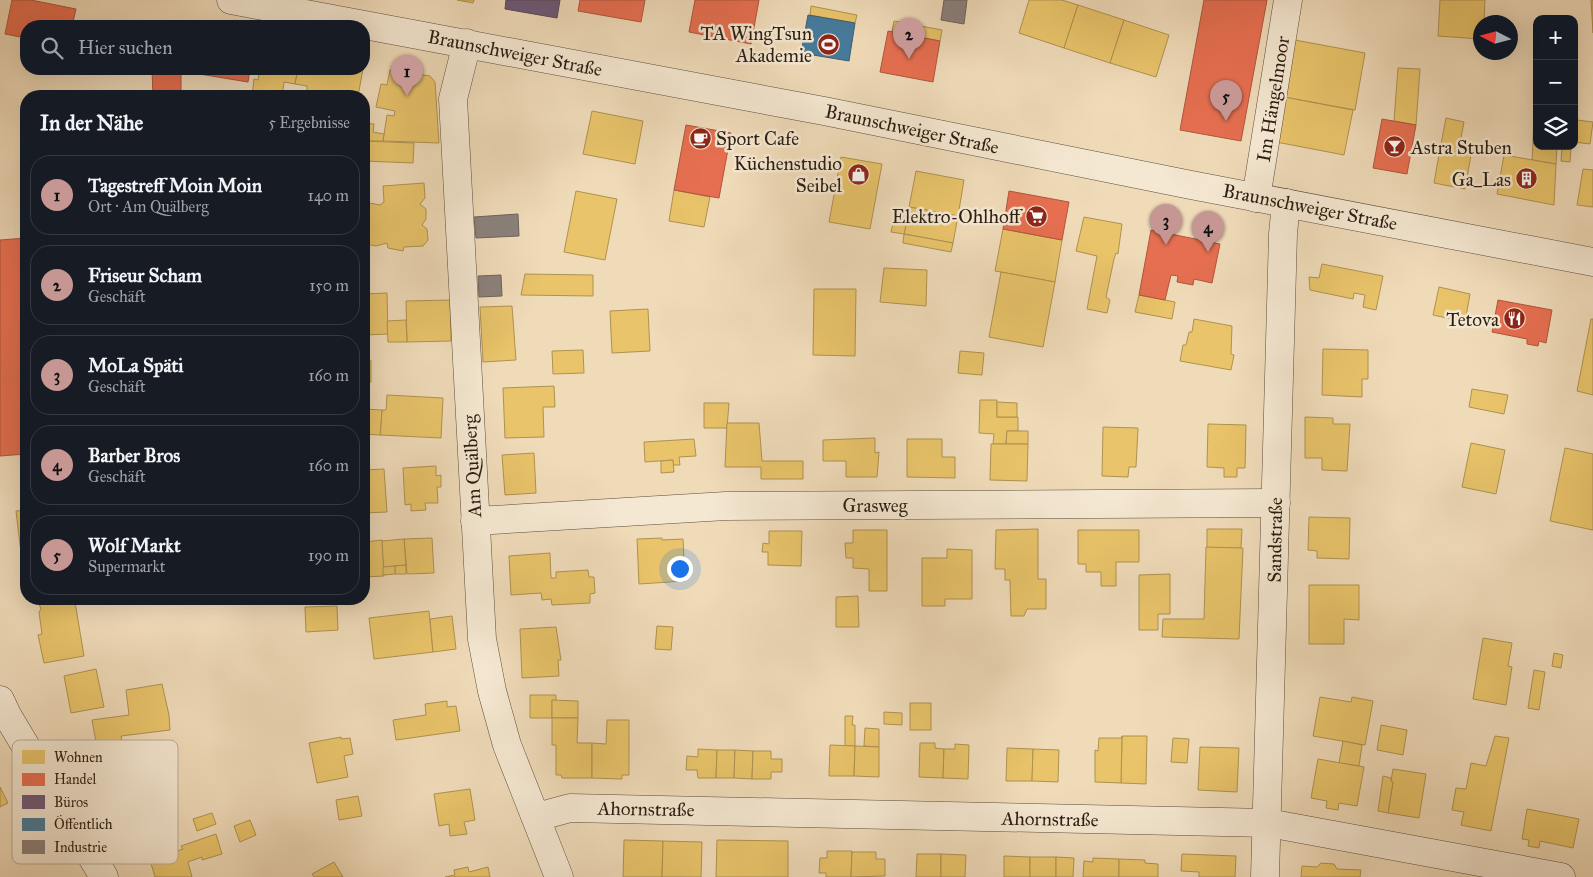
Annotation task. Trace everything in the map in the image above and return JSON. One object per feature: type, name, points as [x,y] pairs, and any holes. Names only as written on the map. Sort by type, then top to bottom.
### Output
[{"type":"street","name":"Braunschweiger Straße","points":[[231,0],[312,7],[366,20]]},
{"type":"street","name":"Im Hängelmoor","points":[[1256,198],[1288,6]]},
{"type":"street","name":"Braunschweiger Straße","points":[[370,21],[467,44],[824,110],[1256,198],[1593,262]]},
{"type":"street","name":"Am Quälberg","points":[[467,44],[453,99],[474,521],[482,639],[492,691],[508,744],[559,877]]},
{"type":"street","name":"Sandstraße","points":[[1265,877],[1268,824],[1283,234],[1286,203]]},
{"type":"street","name":"Grasweg","points":[[474,521],[726,506],[1276,503]]},
{"type":"street","points":[[0,700],[22,740]]},
{"type":"street","name":"Ahornstraße","points":[[537,817],[570,808],[1268,824],[1561,877]]},
{"type":"street","points":[[96,864],[104,877]]},
{"type":"building: Wohnen","points":[[457,0],[474,0],[473,3]]},
{"type":"building: Wohnen","points":[[1029,0],[1062,0],[1078,5],[1064,48],[1019,33]]},
{"type":"building: Wohnen","points":[[1440,0],[1485,0],[1484,15],[1473,15],[1473,38],[1438,36]]},
{"type":"building: Wohnen","points":[[1591,0],[1593,0],[1593,33]]},
{"type":"building: Wohnen","points":[[1078,5],[1124,20],[1110,63],[1064,48]]},
{"type":"building: Wohnen","points":[[811,6],[857,15],[855,23],[810,15]]},
{"type":"building: Wohnen","points":[[1124,20],[1169,35],[1156,77],[1110,63]]},
{"type":"building: Wohnen","points":[[894,21],[942,30],[940,41],[892,32]]},
{"type":"building: Wohnen","points":[[1295,40],[1365,53],[1355,110],[1284,97]]},
{"type":"building: Wohnen","points":[[1398,68],[1420,69],[1416,125],[1394,121]]},
{"type":"building: Wohnen","points":[[390,70],[430,76],[435,82],[439,143],[383,141],[387,115],[394,116],[395,111],[376,107],[381,84],[387,85]]},
{"type":"building: Wohnen","points":[[259,75],[297,75],[295,84],[284,82],[283,90],[253,90],[254,79],[258,80]]},
{"type":"building: Wohnen","points":[[297,75],[362,75],[359,90],[307,90],[307,86],[295,84]]},
{"type":"building: Wohnen","points":[[1284,97],[1353,110],[1344,155],[1276,142]]},
{"type":"building: Wohnen","points":[[592,111],[643,121],[635,164],[583,154]]},
{"type":"building: Wohnen","points":[[1446,118],[1464,122],[1458,153],[1440,149]]},
{"type":"building: Wohnen","points":[[1578,120],[1593,122],[1590,144],[1578,142]]},
{"type":"building: Wohnen","points":[[370,124],[374,124],[373,132],[384,134],[383,141],[370,141]]},
{"type":"building: Wohnen","points":[[370,141],[414,143],[413,163],[370,161]]},
{"type":"building: Wohnen","points":[[1533,143],[1533,150],[1557,150],[1556,164],[1532,160]]},
{"type":"building: Wohnen","points":[[1440,149],[1471,155],[1465,189],[1434,183]]},
{"type":"building: Wohnen","points":[[1562,150],[1571,150],[1570,162],[1561,161]]},
{"type":"building: Wohnen","name":"Ga_Las","points":[[1504,155],[1556,164],[1554,205],[1497,194]]},
{"type":"building: Wohnen","points":[[841,157],[882,164],[870,229],[829,222]]},
{"type":"building: Wohnen","points":[[1583,169],[1593,170],[1593,207],[1577,205]]},
{"type":"building: Wohnen","points":[[916,171],[964,180],[958,216],[909,207]]},
{"type":"building: Wohnen","points":[[424,183],[425,198],[420,204],[426,209],[426,219],[422,225],[427,229],[428,240],[423,246],[404,247],[403,251],[388,248],[387,243],[376,246],[370,245],[370,203],[380,205],[384,202],[383,186]]},
{"type":"building: Wohnen","points":[[674,190],[710,197],[704,227],[669,221]]},
{"type":"building: Wohnen","points":[[576,191],[617,199],[605,260],[564,252]]},
{"type":"building: Wohnen","points":[[909,207],[958,216],[953,243],[904,234]]},
{"type":"building: Wohnen","points":[[896,209],[909,211],[904,234],[891,232]]},
{"type":"building: Wohnen","points":[[1084,217],[1122,224],[1118,254],[1116,253],[1114,259],[1106,297],[1110,300],[1107,313],[1087,309],[1097,256],[1076,251]]},
{"type":"building: Wohnen","points":[[1003,229],[1062,240],[1055,282],[995,271]]},
{"type":"building: Wohnen","points":[[904,234],[953,243],[951,252],[903,243]]},
{"type":"building: Wohnen","points":[[1322,264],[1383,276],[1376,310],[1363,307],[1365,295],[1354,293],[1353,299],[1310,290],[1309,277],[1319,278]]},
{"type":"building: Wohnen","points":[[884,268],[927,270],[926,306],[880,302]]},
{"type":"building: Wohnen","points":[[1001,272],[1055,282],[1043,347],[989,337]]},
{"type":"building: Wohnen","points":[[525,274],[593,275],[593,296],[521,295]]},
{"type":"building: Wohnen","points":[[1439,287],[1470,294],[1465,322],[1433,315]]},
{"type":"building: Wohnen","points":[[814,289],[856,289],[855,356],[813,355]]},
{"type":"building: Wohnen","points":[[387,293],[388,334],[370,335],[370,294]]},
{"type":"building: Wohnen","points":[[1139,295],[1175,302],[1172,319],[1135,312]]},
{"type":"building: Wohnen","points":[[450,300],[451,341],[407,342],[406,301]]},
{"type":"building: Wohnen","points":[[512,306],[516,360],[483,362],[480,307]]},
{"type":"building: Wohnen","points":[[648,309],[650,351],[612,353],[610,311]]},
{"type":"building: Wohnen","points":[[1194,319],[1232,326],[1231,354],[1234,355],[1231,370],[1180,361],[1183,345],[1186,345],[1189,332],[1192,332]]},
{"type":"building: Wohnen","points":[[1591,319],[1593,319],[1593,395],[1577,391]]},
{"type":"building: Wohnen","points":[[406,320],[407,342],[388,342],[387,321]]},
{"type":"building: Wohnen","points":[[1323,349],[1368,350],[1368,379],[1362,379],[1362,397],[1322,395]]},
{"type":"building: Wohnen","points":[[583,350],[584,373],[553,374],[552,351]]},
{"type":"building: Wohnen","points":[[960,351],[984,353],[982,375],[958,373]]},
{"type":"building: Wohnen","points":[[370,361],[371,361],[370,382]]},
{"type":"building: Wohnen","points":[[554,386],[555,407],[543,407],[544,437],[505,438],[503,388]]},
{"type":"building: Wohnen","points":[[1472,389],[1508,395],[1504,414],[1469,407]]},
{"type":"building: Wohnen","points":[[387,395],[443,398],[441,438],[380,435],[382,410],[386,410]]},
{"type":"building: Wohnen","points":[[980,400],[997,400],[997,417],[1018,417],[1018,431],[1007,431],[1006,444],[993,444],[994,434],[979,433]]},
{"type":"building: Wohnen","points":[[997,402],[1017,403],[1017,417],[997,417]]},
{"type":"building: Wohnen","points":[[704,403],[729,403],[727,428],[704,428]]},
{"type":"building: Wohnen","points":[[370,409],[382,410],[380,435],[370,434]]},
{"type":"building: Wohnen","points":[[1305,417],[1333,418],[1333,424],[1350,424],[1347,471],[1322,470],[1322,458],[1305,458]]},
{"type":"building: Wohnen","points":[[727,423],[759,423],[762,461],[803,461],[803,479],[761,479],[761,467],[725,467]]},
{"type":"building: Wohnen","points":[[1208,424],[1246,425],[1245,468],[1237,468],[1237,477],[1224,477],[1224,468],[1207,467]]},
{"type":"building: Wohnen","points":[[1103,427],[1138,428],[1136,467],[1129,467],[1128,477],[1102,476]]},
{"type":"building: Wohnen","points":[[1007,431],[1028,431],[1028,444],[1006,444]]},
{"type":"building: Wohnen","points":[[875,438],[875,453],[879,452],[877,477],[846,477],[846,461],[823,461],[823,440]]},
{"type":"building: Wohnen","points":[[694,439],[696,456],[679,457],[680,465],[673,465],[673,460],[645,462],[644,442]]},
{"type":"building: Wohnen","points":[[907,439],[942,439],[942,457],[955,457],[955,478],[907,477]]},
{"type":"building: Wohnen","points":[[1471,443],[1505,450],[1496,494],[1462,487]]},
{"type":"building: Wohnen","points":[[991,444],[1028,444],[1027,481],[990,480]]},
{"type":"building: Wohnen","points":[[1565,448],[1593,454],[1593,530],[1550,521]]},
{"type":"building: Wohnen","points":[[534,453],[536,493],[505,495],[502,455]]},
{"type":"building: Wohnen","points":[[673,460],[674,472],[661,473],[661,461]]},
{"type":"building: Wohnen","points":[[436,466],[436,476],[441,475],[441,487],[437,487],[438,503],[425,503],[426,510],[411,511],[411,504],[405,505],[403,468]]},
{"type":"building: Wohnen","points":[[384,469],[387,512],[370,513],[370,470]]},
{"type":"building: Wohnen","points":[[16,511],[20,511],[20,545]]},
{"type":"building: Wohnen","points":[[1309,517],[1350,518],[1349,559],[1317,558],[1317,551],[1308,550]]},
{"type":"building: Wohnen","points":[[1038,529],[1038,579],[1046,579],[1046,609],[1027,609],[1024,616],[1011,616],[1010,580],[1005,580],[1005,569],[995,569],[996,530]]},
{"type":"building: Wohnen","points":[[1207,529],[1242,529],[1241,548],[1207,548]]},
{"type":"building: Wohnen","points":[[853,530],[887,530],[887,591],[869,591],[869,569],[853,568],[853,558],[846,558],[845,543],[853,543]]},
{"type":"building: Wohnen","points":[[1078,530],[1139,530],[1139,562],[1116,562],[1116,586],[1101,586],[1101,572],[1086,572],[1086,564],[1078,564]]},
{"type":"building: Wohnen","points":[[769,531],[802,531],[801,566],[768,565],[768,552],[762,552],[763,543],[769,544]]},
{"type":"building: Wohnen","points":[[432,538],[434,573],[407,574],[404,539]]},
{"type":"building: Wohnen","points":[[662,538],[662,540],[683,539],[685,581],[639,584],[637,539]]},
{"type":"building: Wohnen","points":[[404,539],[406,565],[383,567],[382,541]]},
{"type":"building: Wohnen","points":[[382,540],[384,576],[370,577],[370,541]]},
{"type":"building: Wohnen","points":[[1206,547],[1243,548],[1239,639],[1162,637],[1163,619],[1204,619]]},
{"type":"building: Wohnen","points":[[947,549],[972,550],[972,599],[945,599],[945,606],[922,606],[922,558],[947,558]]},
{"type":"building: Wohnen","points":[[550,553],[551,578],[556,578],[556,572],[588,570],[589,577],[594,577],[595,593],[590,594],[590,603],[552,605],[551,599],[542,600],[541,593],[511,595],[509,556]]},
{"type":"building: Wohnen","points":[[406,565],[406,574],[395,574],[395,566]]},
{"type":"building: Wohnen","points":[[395,566],[395,574],[383,575],[383,567]]},
{"type":"building: Wohnen","points":[[1170,574],[1170,614],[1158,614],[1158,630],[1139,630],[1139,575]]},
{"type":"building: Wohnen","points":[[1309,585],[1359,585],[1359,620],[1344,619],[1344,644],[1309,644]]},
{"type":"building: Wohnen","points":[[858,596],[859,627],[836,627],[836,597]]},
{"type":"building: Wohnen","points":[[39,605],[76,605],[84,656],[44,663],[38,635],[42,634],[39,612],[41,609]]},
{"type":"building: Wohnen","points":[[337,606],[338,630],[306,632],[305,607]]},
{"type":"building: Wohnen","points":[[429,611],[433,652],[374,659],[369,618]]},
{"type":"building: Wohnen","points":[[452,616],[456,649],[433,652],[430,619]]},
{"type":"building: Wohnen","points":[[657,626],[673,627],[671,650],[655,649]]},
{"type":"building: Wohnen","points":[[556,627],[561,660],[558,660],[559,676],[522,678],[520,629]]},
{"type":"building: Wohnen","points":[[1483,638],[1512,643],[1508,666],[1512,667],[1506,705],[1473,699]]},
{"type":"building: Wohnen","points":[[1554,653],[1563,655],[1561,668],[1552,666]]},
{"type":"building: Wohnen","points":[[96,669],[104,707],[71,713],[64,676]]},
{"type":"building: Wohnen","points":[[1534,670],[1545,672],[1539,710],[1528,708]]},
{"type":"building: Wohnen","points":[[162,684],[169,715],[170,730],[121,736],[122,740],[96,740],[92,720],[129,715],[126,690]]},
{"type":"building: Wohnen","points":[[530,695],[556,695],[556,701],[552,700],[552,718],[530,718]]},
{"type":"building: Wohnen","points":[[1320,697],[1351,702],[1352,697],[1373,701],[1365,745],[1313,736]]},
{"type":"building: Wohnen","points":[[552,700],[578,701],[578,718],[552,718]]},
{"type":"building: Wohnen","points":[[447,701],[447,707],[456,706],[460,731],[396,740],[393,720],[426,715],[425,704]]},
{"type":"building: Wohnen","points":[[910,703],[931,703],[931,730],[910,730]]},
{"type":"building: Wohnen","points":[[884,712],[902,713],[902,725],[884,724]]},
{"type":"building: Wohnen","points":[[845,716],[853,716],[852,725],[855,725],[855,746],[845,746]]},
{"type":"building: Wohnen","points":[[552,718],[578,718],[577,743],[592,743],[592,778],[562,778],[561,775],[556,775],[556,745],[552,745]]},
{"type":"building: Wohnen","points":[[607,720],[629,720],[629,775],[622,775],[622,779],[592,778],[592,743],[606,744]]},
{"type":"building: Wohnen","points":[[1381,725],[1407,730],[1403,755],[1377,750]]},
{"type":"building: Wohnen","points":[[865,728],[879,729],[879,747],[864,746]]},
{"type":"building: Wohnen","points":[[1122,736],[1147,736],[1146,784],[1121,783]]},
{"type":"building: Wohnen","points":[[1495,736],[1509,738],[1491,831],[1461,825],[1464,812],[1452,810],[1456,788],[1466,789],[1471,763],[1486,766]]},
{"type":"building: Wohnen","points":[[341,737],[341,739],[350,738],[353,754],[344,756],[348,777],[317,783],[309,743]]},
{"type":"building: Wohnen","points":[[1099,738],[1122,738],[1121,783],[1095,782],[1095,750],[1098,751]]},
{"type":"building: Wohnen","points":[[1173,738],[1189,739],[1187,763],[1171,762]]},
{"type":"building: Wohnen","points":[[1343,741],[1362,745],[1359,766],[1339,763]]},
{"type":"building: Wohnen","points":[[920,743],[935,743],[935,748],[944,749],[943,778],[919,777]]},
{"type":"building: Wohnen","points":[[955,744],[969,745],[968,779],[943,778],[944,749],[955,749]]},
{"type":"building: Wohnen","points":[[830,745],[855,746],[854,776],[829,776]]},
{"type":"building: Wohnen","points":[[855,746],[879,747],[879,777],[854,776]]},
{"type":"building: Wohnen","points":[[1200,747],[1239,748],[1237,792],[1198,790]]},
{"type":"building: Wohnen","points":[[1007,748],[1033,749],[1032,781],[1006,781]]},
{"type":"building: Wohnen","points":[[698,749],[717,750],[716,778],[698,778],[697,770],[686,770],[687,756],[698,757]]},
{"type":"building: Wohnen","points":[[1033,749],[1059,750],[1058,782],[1032,781]]},
{"type":"building: Wohnen","points":[[717,750],[735,750],[734,778],[716,778]]},
{"type":"building: Wohnen","points":[[735,750],[753,751],[752,779],[734,778]]},
{"type":"building: Wohnen","points":[[753,751],[771,751],[771,759],[782,759],[782,772],[771,772],[771,779],[752,779]]},
{"type":"building: Wohnen","points":[[1318,759],[1364,767],[1357,806],[1339,803],[1338,810],[1326,808],[1327,801],[1311,798]]},
{"type":"building: Wohnen","points":[[1393,769],[1426,774],[1419,818],[1388,813]]},
{"type":"building: Wohnen","points":[[1383,776],[1391,778],[1393,782],[1388,813],[1378,811]]},
{"type":"building: Wohnen","points":[[0,787],[8,803],[0,807]]},
{"type":"building: Wohnen","points":[[470,789],[475,820],[464,822],[467,834],[450,836],[449,824],[439,826],[434,794]]},
{"type":"building: Wohnen","points":[[358,796],[362,816],[339,820],[336,800]]},
{"type":"building: Wohnen","points":[[1527,809],[1579,819],[1573,848],[1540,841],[1539,848],[1528,846],[1529,840],[1522,839]]},
{"type":"building: Wohnen","points":[[212,813],[216,824],[197,831],[193,819]]},
{"type":"building: Wohnen","points":[[250,820],[256,835],[240,842],[234,826]]},
{"type":"building: Wohnen","points":[[216,834],[222,854],[202,860],[202,857],[188,862],[192,877],[155,877],[151,864],[178,864],[178,851],[183,849],[181,846]]},
{"type":"building: Wohnen","points":[[624,840],[663,841],[662,877],[623,877]]},
{"type":"building: Wohnen","points":[[717,840],[788,841],[788,877],[716,877]]},
{"type":"building: Wohnen","points":[[663,841],[702,842],[701,877],[662,877]]},
{"type":"building: Wohnen","points":[[827,851],[852,851],[851,877],[826,877],[826,873],[819,873],[820,858],[827,858]]},
{"type":"building: Wohnen","points":[[852,852],[876,852],[876,859],[885,859],[885,876],[851,877]]},
{"type":"building: Wohnen","points":[[917,854],[941,854],[941,877],[916,877]]},
{"type":"building: Wohnen","points":[[941,854],[966,855],[965,877],[941,877]]},
{"type":"building: Wohnen","points":[[1182,854],[1236,856],[1235,877],[1199,877],[1199,872],[1181,871]]},
{"type":"building: Wohnen","points":[[1004,856],[1030,857],[1030,877],[1004,877]]},
{"type":"building: Wohnen","points":[[1030,857],[1056,857],[1056,877],[1030,877]]},
{"type":"building: Wohnen","points":[[1056,857],[1074,858],[1073,877],[1056,877]]},
{"type":"building: Wohnen","points":[[1093,858],[1119,859],[1119,877],[1083,877],[1084,861],[1093,862]]},
{"type":"building: Wohnen","points":[[1119,859],[1145,860],[1145,863],[1158,864],[1158,877],[1119,877]]},
{"type":"building: Wohnen","points":[[334,862],[343,877],[314,877],[312,874]]},
{"type":"building: Wohnen","points":[[1321,863],[1334,864],[1337,869],[1361,870],[1360,877],[1301,877],[1302,866],[1317,867]]},
{"type":"building: Wohnen","points":[[468,867],[469,872],[488,867],[490,877],[445,877],[455,875],[454,870]]},
{"type":"building: Handel","points":[[12,0],[31,0],[76,9],[73,20],[20,20],[20,37],[5,34]]},
{"type":"building: Handel","points":[[580,0],[645,0],[641,22],[578,11]]},
{"type":"building: Handel","points":[[695,0],[759,0],[751,44],[689,32]]},
{"type":"building: Handel","points":[[1204,0],[1267,0],[1241,141],[1180,130]]},
{"type":"building: Handel","points":[[888,31],[940,41],[933,82],[880,72]]},
{"type":"building: Handel","points":[[152,75],[181,75],[181,90],[153,90]]},
{"type":"building: Handel","points":[[205,75],[249,75],[248,82]]},
{"type":"building: Handel","name":"Astra Stuben","points":[[1382,119],[1416,125],[1407,174],[1373,168]]},
{"type":"building: Handel","points":[[686,125],[731,133],[719,198],[674,190]]},
{"type":"building: Handel","points":[[1009,191],[1069,202],[1062,240],[1003,229]]},
{"type":"building: Handel","points":[[1151,230],[1220,244],[1212,283],[1194,279],[1193,285],[1177,282],[1178,276],[1171,275],[1165,300],[1139,295]]},
{"type":"building: Handel","points":[[20,238],[20,454],[0,456],[0,240]]},
{"type":"building: Handel","points":[[1498,300],[1552,310],[1546,343],[1539,341],[1538,346],[1527,344],[1527,339],[1492,332]]},
{"type":"building: Büros","points":[[506,0],[560,0],[557,18],[505,9]]},
{"type":"building: Öffentlich","points":[[808,15],[855,23],[849,61],[801,53]]},
{"type":"building: Industrie","points":[[944,0],[967,0],[964,24],[941,20]]},
{"type":"building: Industrie","points":[[518,214],[519,236],[476,238],[474,217]]},
{"type":"building: Industrie","points":[[501,275],[502,296],[479,297],[478,276]]},
{"type":"place","name":"TA WingTsun Akademie","points":[[828,44]]},
{"type":"place","name":"Friseur Scham","points":[[909,59]]},
{"type":"place","name":"Tagestreff Moin Moin","points":[[407,96]]},
{"type":"place","name":"Wolf Markt","points":[[1226,121]]},
{"type":"place","name":"Sport Cafe","points":[[700,138]]},
{"type":"place","name":"Astra Stuben","points":[[1395,147]]},
{"type":"place","name":"Küchenstudio Seibel","points":[[858,174]]},
{"type":"place","name":"Ga_Las","points":[[1527,179]]},
{"type":"place","name":"Elektro-Ohlhoff","points":[[1036,216]]},
{"type":"place","name":"MoLa Späti","points":[[1166,245]]},
{"type":"place","name":"Barber Bros","points":[[1208,252]]},
{"type":"place","name":"Tetova","points":[[1515,319]]}]
